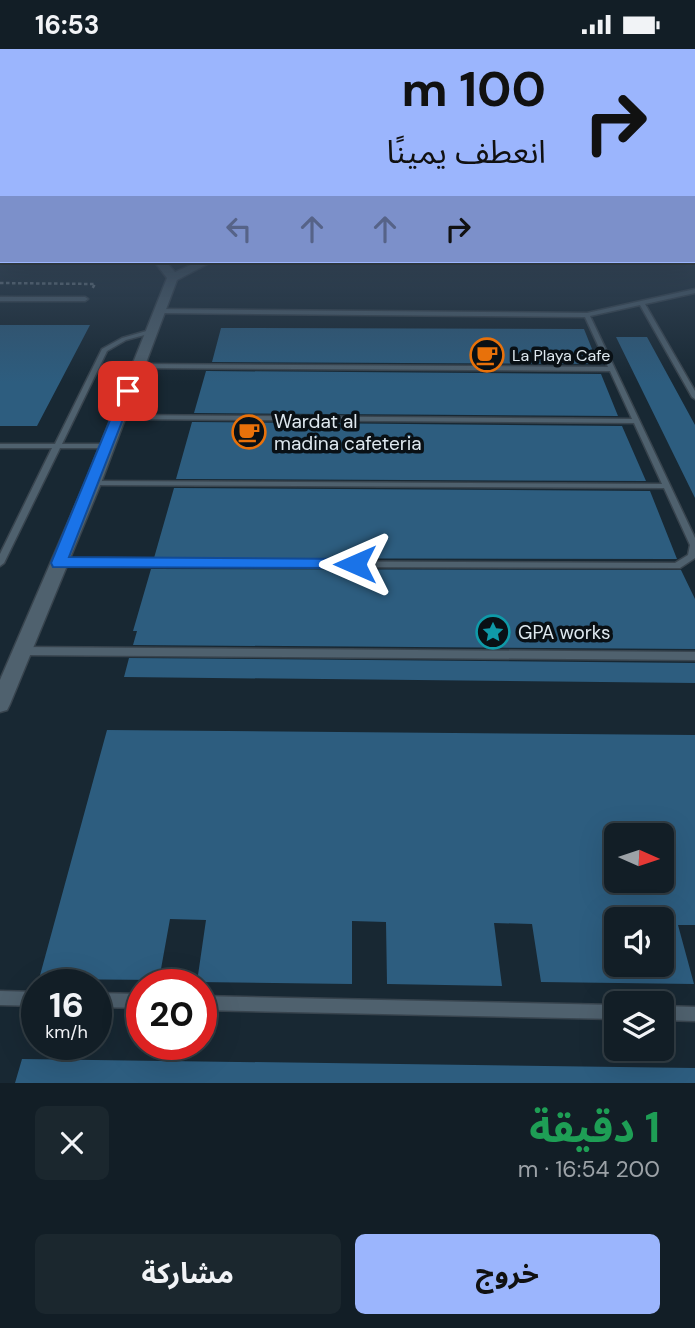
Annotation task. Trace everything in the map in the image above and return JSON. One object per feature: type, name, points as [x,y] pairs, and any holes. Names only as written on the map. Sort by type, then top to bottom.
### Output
[{"type":"street","points":[[0,704],[108,446],[169,286]]},
{"type":"lane","points":[[159,311],[587,314],[695,291]]},
{"type":"lane","points":[[0,299],[85,299]]},
{"type":"lane","points":[[642,303],[695,397]]},
{"type":"lane","points":[[59,563],[677,566],[693,560],[694,545],[587,314]]},
{"type":"lane","points":[[0,563],[104,350],[124,338],[150,332]]},
{"type":"lane","points":[[138,366],[613,369]]},
{"type":"lane","points":[[119,417],[637,421]]},
{"type":"lane","points":[[0,446],[108,446]]},
{"type":"lane","points":[[93,483],[667,486]]},
{"type":"lane","points":[[22,651],[695,656]]},
{"type":"lane","points":[[0,998],[21,999]]},
{"type":"lane","points":[[217,1003],[604,1012]]},
{"type":"lane","points":[[674,1013],[695,1014]]},
{"type":"building","points":[[0,325],[90,325],[37,426],[0,426]]},
{"type":"building","points":[[221,328],[584,329],[598,364],[212,362]]},
{"type":"building","points":[[616,337],[647,337],[695,425],[695,498]]},
{"type":"building","points":[[206,371],[601,374],[618,416],[194,413]]},
{"type":"building","points":[[192,422],[622,426],[646,481],[176,479]]},
{"type":"building","points":[[174,488],[650,491],[677,559],[154,558]]},
{"type":"building","points":[[151,569],[681,570],[695,599],[695,649],[133,645],[137,631],[133,631]]},
{"type":"building","points":[[129,658],[695,663],[695,683],[124,677]]},
{"type":"building","points":[[107,730],[695,735],[695,925],[678,925],[694,984],[541,982],[532,924],[494,923],[502,986],[387,984],[386,922],[352,921],[352,984],[217,982],[217,969],[199,969],[206,920],[170,919],[161,969],[126,969],[126,980],[112,980],[112,969],[42,969]]},
{"type":"building","points":[[22,1060],[695,1068],[695,1083],[15,1083]]},
{"type":"place","name":"La Playa Cafe","points":[[487,355]]},
{"type":"place","name":"Wardat al madina cafeteria","points":[[249,432]]},
{"type":"place","name":"GPA works","points":[[493,632]]},
{"type":"route","points":[[128,391],[59,563],[355,564]]}]
